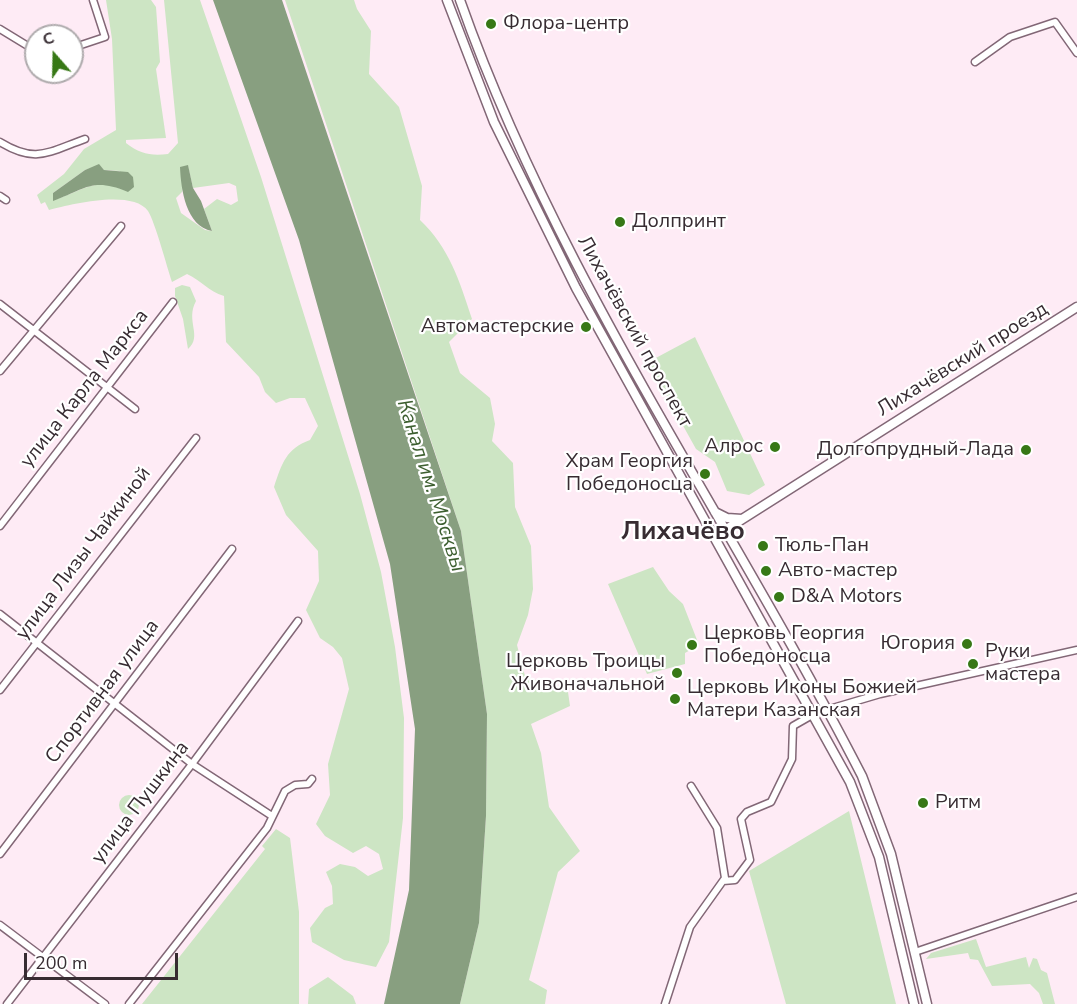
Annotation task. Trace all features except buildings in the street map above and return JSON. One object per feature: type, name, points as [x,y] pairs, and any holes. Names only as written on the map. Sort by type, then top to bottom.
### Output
[{"type":"main road","name":"Лихачёвский проспект","points":[[447,0],[483,97],[517,171],[594,322],[850,782],[871,832],[914,1004]]},
{"type":"main road","name":"Лихачёвский проспект","points":[[460,0],[494,93],[544,199],[592,291],[862,776],[883,827],[927,1004]]},
{"type":"main road","name":"Лихачёвский проезд","points":[[714,537],[1077,307]]},
{"type":"main road","points":[[714,512],[727,518],[742,519],[735,533],[737,552]]},
{"type":"street","points":[[84,44],[105,37],[93,0]]},
{"type":"street","points":[[975,62],[1010,37],[1055,22],[1077,53]]},
{"type":"street","points":[[0,29],[24,44]]},
{"type":"street","points":[[0,142],[23,156],[40,154],[85,140]]},
{"type":"street","points":[[0,371],[121,226]]},
{"type":"street","name":"улица Карла Маркса","points":[[0,526],[173,302]]},
{"type":"street","points":[[0,304],[135,409]]},
{"type":"street","name":"улица Лизы Чайкиной","points":[[0,690],[196,438]]},
{"type":"street","name":"Спортивная улица","points":[[0,854],[232,549]]},
{"type":"street","points":[[0,615],[192,764],[272,816]]},
{"type":"street","name":"улица Пушкина","points":[[8,1004],[192,764],[298,621]]},
{"type":"street","points":[[826,710],[871,696],[1077,650]]},
{"type":"street","points":[[723,881],[735,880],[751,858],[740,825],[741,819],[747,812],[771,802],[792,759],[793,726],[814,714]]},
{"type":"street","points":[[129,1004],[267,828],[285,791],[295,785],[308,784],[312,779]]},
{"type":"street","points":[[665,1004],[690,927],[723,881],[717,828],[691,786]]},
{"type":"street","points":[[915,952],[1077,897]]},
{"type":"street","points":[[0,925],[105,1004]]},
{"type":"shaded area","points":[[106,0],[151,0],[156,7],[160,62],[156,69],[166,138],[126,140],[126,143],[146,153],[168,154],[178,143],[164,0],[200,0],[261,177],[360,494],[381,572],[395,647],[404,718],[403,818],[389,942],[376,967],[344,960],[312,942],[310,928],[325,908],[333,904],[332,886],[326,872],[340,864],[355,867],[368,876],[383,869],[379,854],[366,846],[353,853],[325,836],[316,824],[330,795],[328,764],[349,689],[342,658],[333,647],[320,638],[306,610],[319,581],[318,551],[286,515],[274,487],[290,452],[310,440],[318,426],[305,398],[290,398],[276,403],[265,392],[259,377],[226,342],[224,296],[187,274],[172,282],[151,217],[140,204],[116,199],[49,210],[45,202],[41,204],[37,195],[64,174],[84,149],[116,130],[112,39]],"holes":[[[99,165],[104,170],[120,171],[121,189],[112,185],[95,185],[53,200],[53,193],[85,170]],[[188,166],[193,188],[229,183],[236,186],[238,201],[231,205],[217,199],[204,209],[212,231],[205,230],[181,213],[176,198],[182,192]]]},
{"type":"shaded area","points":[[285,0],[354,0],[371,31],[369,74],[399,107],[422,186],[420,220],[446,253],[472,319],[449,342],[460,373],[490,398],[495,424],[492,441],[513,463],[515,507],[531,546],[533,589],[528,615],[517,645],[525,676],[568,692],[570,706],[531,724],[541,753],[549,807],[580,851],[558,872],[529,980],[547,990],[545,1004],[460,1004],[479,923],[486,816],[487,714],[461,531]]},
{"type":"shaded area","points":[[182,285],[190,287],[196,301],[192,315],[194,339],[188,349],[183,319],[175,296],[175,288]]},
{"type":"shaded area","points":[[695,337],[765,485],[749,495],[727,491],[715,462],[696,449],[651,368],[652,360]]},
{"type":"shaded area","points":[[653,567],[669,591],[683,604],[699,645],[685,653],[685,664],[647,674],[608,584]]},
{"type":"shaded area","points":[[129,795],[136,798],[139,805],[136,812],[129,815],[122,812],[119,805],[122,798]]},
{"type":"shaded area","points":[[849,811],[896,1004],[786,1004],[749,871]]},
{"type":"shaded area","points":[[276,829],[290,838],[299,912],[299,1004],[142,1004],[265,849],[262,846]]},
{"type":"shaded area","points":[[976,939],[986,967],[1026,957],[1029,968],[1033,958],[1037,959],[1041,970],[1047,973],[1055,1004],[1043,1004],[1039,993],[1030,984],[992,986],[978,960],[970,959],[968,953],[926,959],[931,953]]},
{"type":"shaded area","points":[[328,977],[353,996],[356,1004],[308,1004],[309,989]]},
{"type":"water","name":"Канал им. Москвы","points":[[213,0],[282,0],[461,531],[487,714],[486,816],[479,923],[460,1004],[384,1004],[409,890],[415,729],[390,564],[299,240]]},
{"type":"water","points":[[99,164],[104,170],[128,172],[133,177],[134,187],[128,192],[106,185],[89,186],[53,201],[53,193],[85,170]]},
{"type":"water","points":[[188,165],[193,188],[201,201],[212,231],[196,222],[187,206],[180,167]]},
{"type":"place","name":"Флора-центр","points":[[491,24]]},
{"type":"place","name":"Долпринт","points":[[620,222]]},
{"type":"place","name":"Автомастерские","points":[[586,327]]},
{"type":"place","name":"Алрос","points":[[775,447]]},
{"type":"place","name":"Долгопрудный-Лада","points":[[1026,450]]},
{"type":"place","name":"Храм Георгия Победоносца","points":[[705,474]]},
{"type":"place","name":"Тюль-Пан","points":[[763,546]]},
{"type":"place","name":"Авто-мастер","points":[[766,571]]},
{"type":"place","name":"D&A Motors","points":[[779,597]]},
{"type":"place","name":"Югория","points":[[967,644]]},
{"type":"place","name":"Церковь Георгия Победоносца","points":[[692,645]]},
{"type":"place","name":"Руки мастера","points":[[973,664]]},
{"type":"place","name":"Церковь Троицы Живоначальной","points":[[677,673]]},
{"type":"place","name":"Церковь Иконы Божией Матери Казанская","points":[[675,699]]},
{"type":"place","name":"Ритм","points":[[923,803]]},
{"type":"district","name":"Лихачёво","points":[[683,533]]}]
